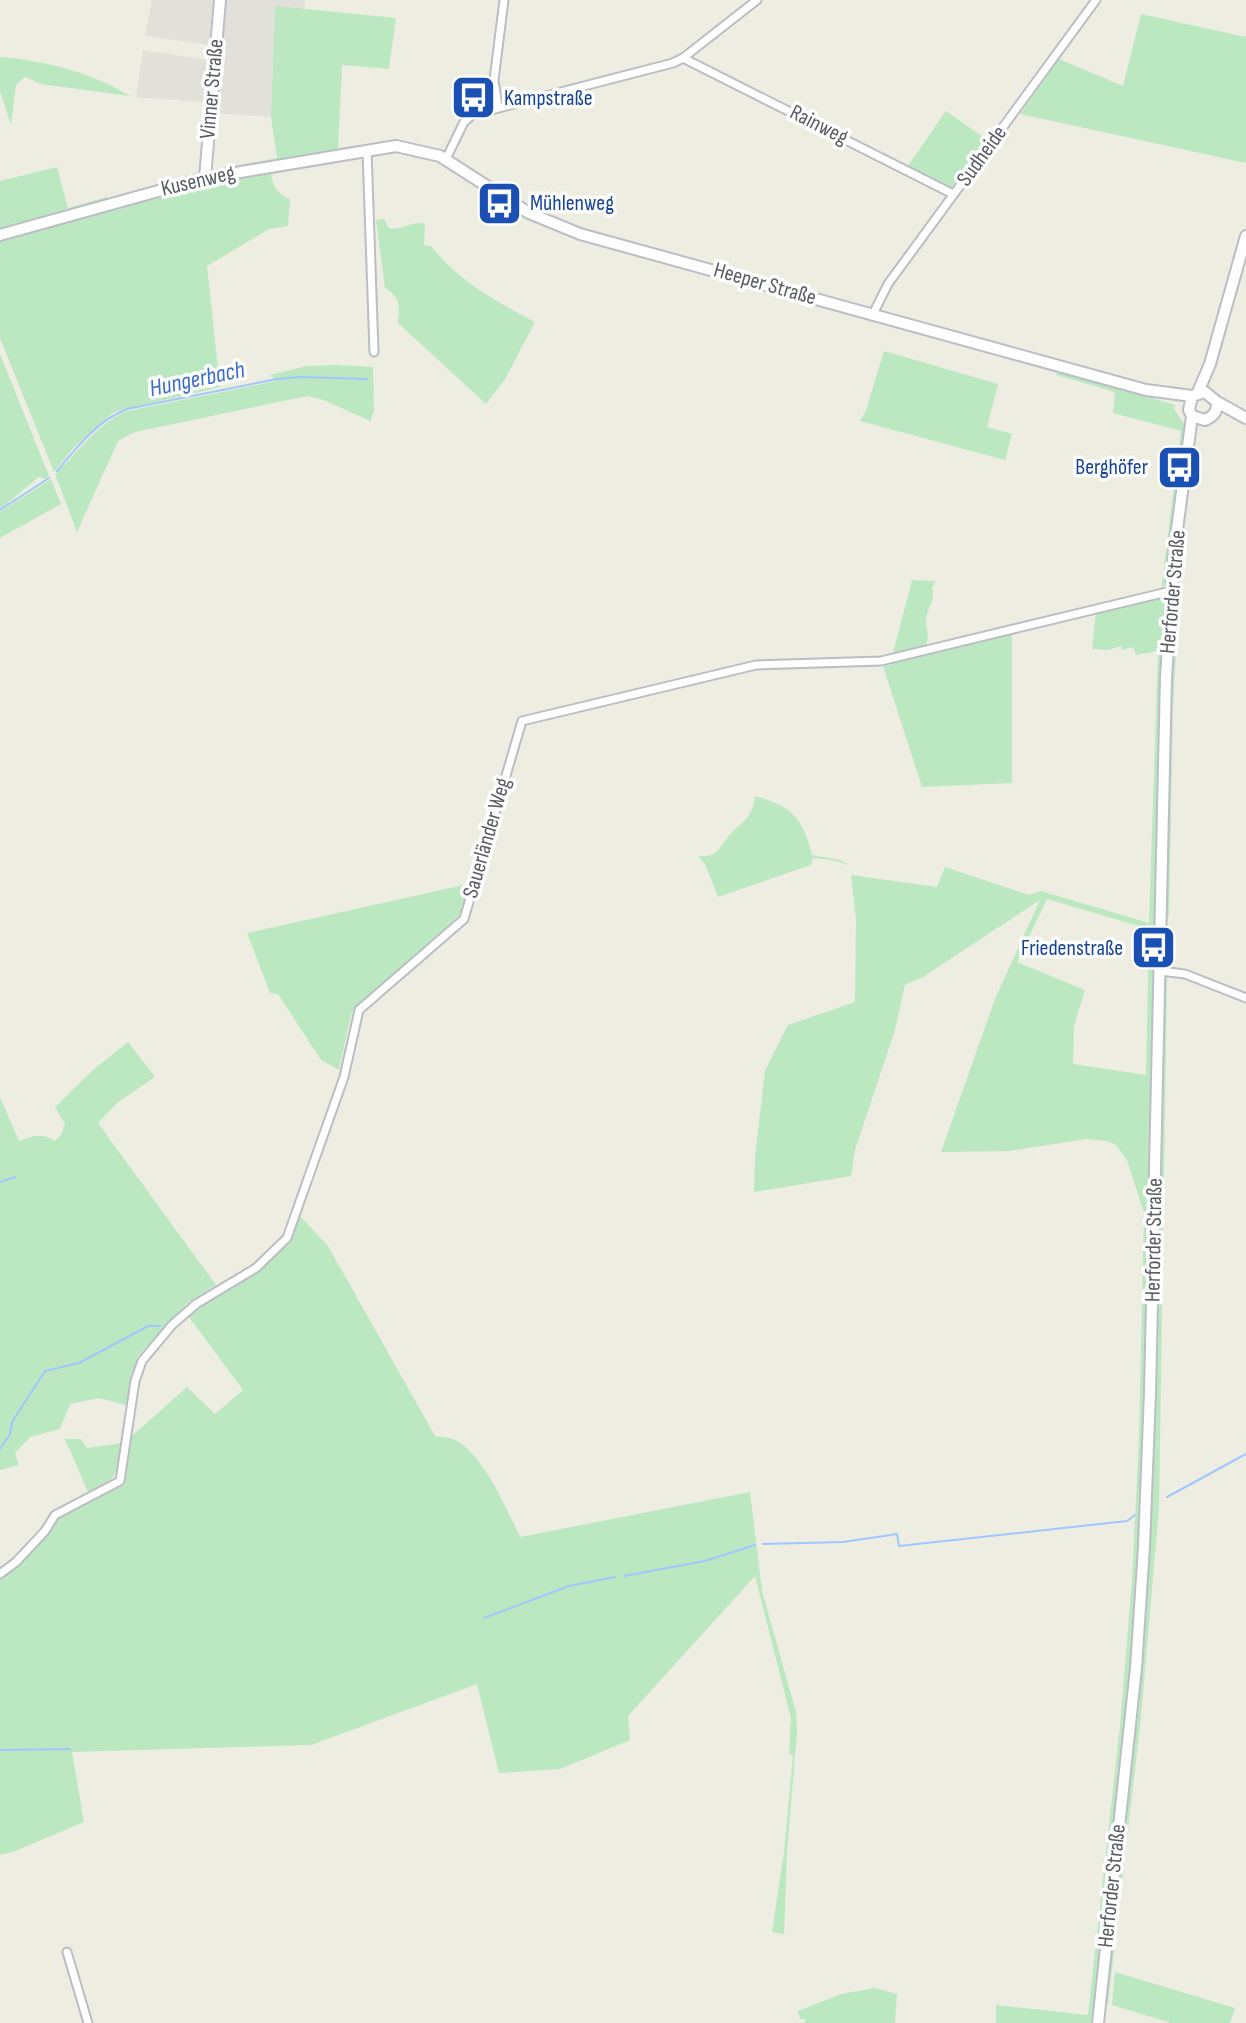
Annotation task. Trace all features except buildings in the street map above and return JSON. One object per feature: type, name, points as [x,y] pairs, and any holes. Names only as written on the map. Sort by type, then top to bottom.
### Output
[{"type":"street","name":"Vinner Straße","points":[[205,178],[220,0]]},
{"type":"street","points":[[498,107],[494,80],[504,0]]},
{"type":"street","points":[[446,159],[468,118],[477,113],[683,58],[757,0]]},
{"type":"street","name":"Sudheide","points":[[873,314],[888,284],[1096,0]]},
{"type":"street","name":"Rainweg","points":[[683,58],[953,194]]},
{"type":"street","name":"Kusenweg","points":[[0,235],[205,178],[399,146]]},
{"type":"street","name":"Heeper Straße","points":[[399,146],[431,152],[446,159],[529,213],[564,229],[1146,390],[1214,398]]},
{"type":"street","points":[[367,150],[374,352]]},
{"type":"street","points":[[1210,364],[1246,236]]},
{"type":"street","name":"Herforder Straße","points":[[1098,2023],[1136,1668],[1144,1547],[1166,677],[1171,591],[1189,456],[1191,413],[1195,394],[1210,364]]},
{"type":"street","name":"Herforder Straße","points":[[1189,456],[1209,418],[1214,398],[1210,364]]},
{"type":"street","name":"Heeper Straße","points":[[1146,390],[1191,413],[1209,418]]},
{"type":"street","points":[[1214,398],[1246,418]]},
{"type":"street","points":[[1209,418],[1246,418]]},
{"type":"street","name":"Sauerländer Weg","points":[[0,1574],[35,1541],[55,1515],[120,1481],[135,1381],[142,1361],[172,1325],[196,1304],[256,1268],[287,1238],[344,1077],[359,1010],[464,919],[522,721],[756,665],[881,661],[1171,591]]},
{"type":"street","points":[[1160,971],[1185,974],[1246,998]]},
{"type":"street","points":[[67,1952],[88,2023]]},
{"type":"shaded area","points":[[152,0],[213,0],[209,45],[145,36]]},
{"type":"shaded area","points":[[225,0],[305,0],[304,10],[275,7],[271,117],[216,113]]},
{"type":"shaded area","points":[[143,50],[208,60],[206,99],[202,102],[136,97]]},
{"type":"green space","points":[[275,6],[396,18],[389,69],[342,65],[338,148],[359,145],[358,148],[218,172],[215,170],[277,158],[271,117]]},
{"type":"green space","points":[[1141,14],[1246,37],[1246,163],[1020,114],[1059,59],[1123,86]]},
{"type":"green space","points":[[0,57],[68,69],[100,80],[130,96],[41,84],[25,77],[16,85],[11,125],[0,91]]},
{"type":"green space","points":[[946,111],[986,139],[951,188],[908,166]]},
{"type":"green space","points":[[363,155],[271,171],[276,188],[290,199],[288,226],[269,229],[207,266],[220,387],[114,412],[74,447],[54,472],[0,338],[0,238],[216,179]]},
{"type":"green space","points":[[57,167],[68,208],[107,197],[106,200],[0,232],[0,181]]},
{"type":"green space","points":[[384,219],[389,228],[425,224],[424,245],[431,246],[453,270],[479,290],[535,322],[505,379],[486,404],[398,323],[398,302],[385,288],[376,220]]},
{"type":"green space","points":[[884,351],[998,384],[987,427],[1012,434],[1005,460],[860,421]]},
{"type":"green space","points":[[0,354],[49,476],[45,479],[39,477],[0,509]]},
{"type":"green space","points":[[306,366],[373,367],[374,411],[370,421],[324,400],[307,396],[135,432],[118,441],[77,532],[55,474],[96,431],[116,417],[127,411],[276,381],[270,375]]},
{"type":"green space","points":[[1057,370],[1175,405],[1174,409],[1185,425],[1167,582],[1161,590],[1181,431],[1113,413],[1115,392],[1056,375]]},
{"type":"green space","points":[[51,479],[61,504],[0,538],[0,512]]},
{"type":"green space","points":[[912,580],[936,581],[926,620],[926,645],[893,653]]},
{"type":"green space","points":[[1161,597],[1166,602],[1153,931],[1144,1471],[1130,1690],[1094,2023],[996,2023],[996,2005],[1088,2015],[1120,1726],[1139,1438],[1144,1213],[1127,1160],[1116,1145],[1086,1139],[1009,1151],[941,1152],[995,999],[1040,900],[923,977],[905,985],[895,1030],[855,1150],[851,1176],[754,1192],[755,1156],[765,1071],[788,1025],[855,1002],[856,920],[851,875],[937,887],[945,867],[1029,895],[1041,891],[1149,923],[1158,651],[1136,655],[1133,647],[1122,650],[1121,646],[1108,650],[1092,649],[1096,613]],"holes":[[[1047,899],[1149,929],[1146,1075],[1073,1064],[1074,1026],[1085,990],[1017,962]]]},
{"type":"green space","points":[[1174,599],[1178,613],[1169,916],[1164,915],[1167,736]]},
{"type":"green space","points":[[1012,634],[1012,783],[922,787],[883,666]]},
{"type":"green space","points":[[755,796],[779,804],[794,816],[805,832],[812,855],[840,860],[849,865],[813,858],[811,865],[718,897],[705,864],[698,856],[709,856],[719,849],[749,816]]},
{"type":"green space","points":[[468,884],[460,915],[356,1006],[351,1014],[339,1070],[321,1060],[278,994],[270,993],[247,933]]},
{"type":"green space","points":[[1167,978],[1159,1508],[1141,1717],[1108,2004],[1105,2002],[1132,1746],[1163,983]]},
{"type":"green space","points":[[128,1042],[155,1077],[117,1103],[98,1123],[216,1285],[187,1303],[137,1357],[128,1406],[99,1398],[70,1404],[60,1429],[30,1437],[15,1453],[19,1465],[0,1470],[0,1097],[19,1141],[42,1136],[55,1141],[65,1124],[55,1107]]},
{"type":"green space","points":[[299,1215],[328,1246],[435,1436],[453,1439],[474,1456],[501,1497],[520,1537],[750,1492],[762,1591],[796,1712],[784,1934],[772,1932],[784,1852],[793,1755],[789,1754],[791,1718],[755,1576],[628,1716],[630,1740],[560,1769],[499,1773],[477,1684],[311,1745],[72,1752],[84,1822],[0,1855],[0,1578],[19,1564],[59,1516],[125,1485],[132,1436],[187,1387],[215,1414],[243,1390],[189,1317],[267,1264],[291,1235]]},
{"type":"green space","points":[[65,1439],[81,1439],[87,1448],[122,1443],[115,1474],[88,1492]]},
{"type":"green space","points":[[1115,1972],[1235,2008],[1230,2023],[1171,2023],[1112,2005]]},
{"type":"green space","points":[[875,1988],[897,1994],[895,2023],[805,2023],[805,2019],[800,2019],[798,2011],[841,1994]]},
{"type":"waterway","name":"Hungerbach","points":[[57,471],[97,428],[127,409],[277,379],[367,379]]},
{"type":"waterway","name":"Hungerbach","points":[[0,510],[49,478]]},
{"type":"waterway","points":[[0,1182],[15,1177]]},
{"type":"waterway","points":[[0,1449],[10,1434],[12,1422],[45,1371],[79,1363],[148,1326],[160,1326]]},
{"type":"waterway","points":[[1167,1497],[1246,1454]]},
{"type":"waterway","points":[[763,1544],[843,1542],[897,1534],[899,1546],[1127,1521],[1135,1515]]},
{"type":"waterway","points":[[624,1576],[705,1561],[755,1545]]},
{"type":"waterway","points":[[484,1618],[569,1586],[615,1577]]},
{"type":"waterway","name":"Hungerbach","points":[[0,1750],[70,1749]]},
{"type":"place","name":"Kampstraße","points":[[473,98]]},
{"type":"place","name":"Mühlenweg","points":[[499,203]]},
{"type":"place","name":"Berghöfer","points":[[1179,467]]},
{"type":"place","name":"Friedenstraße","points":[[1154,948]]}]
